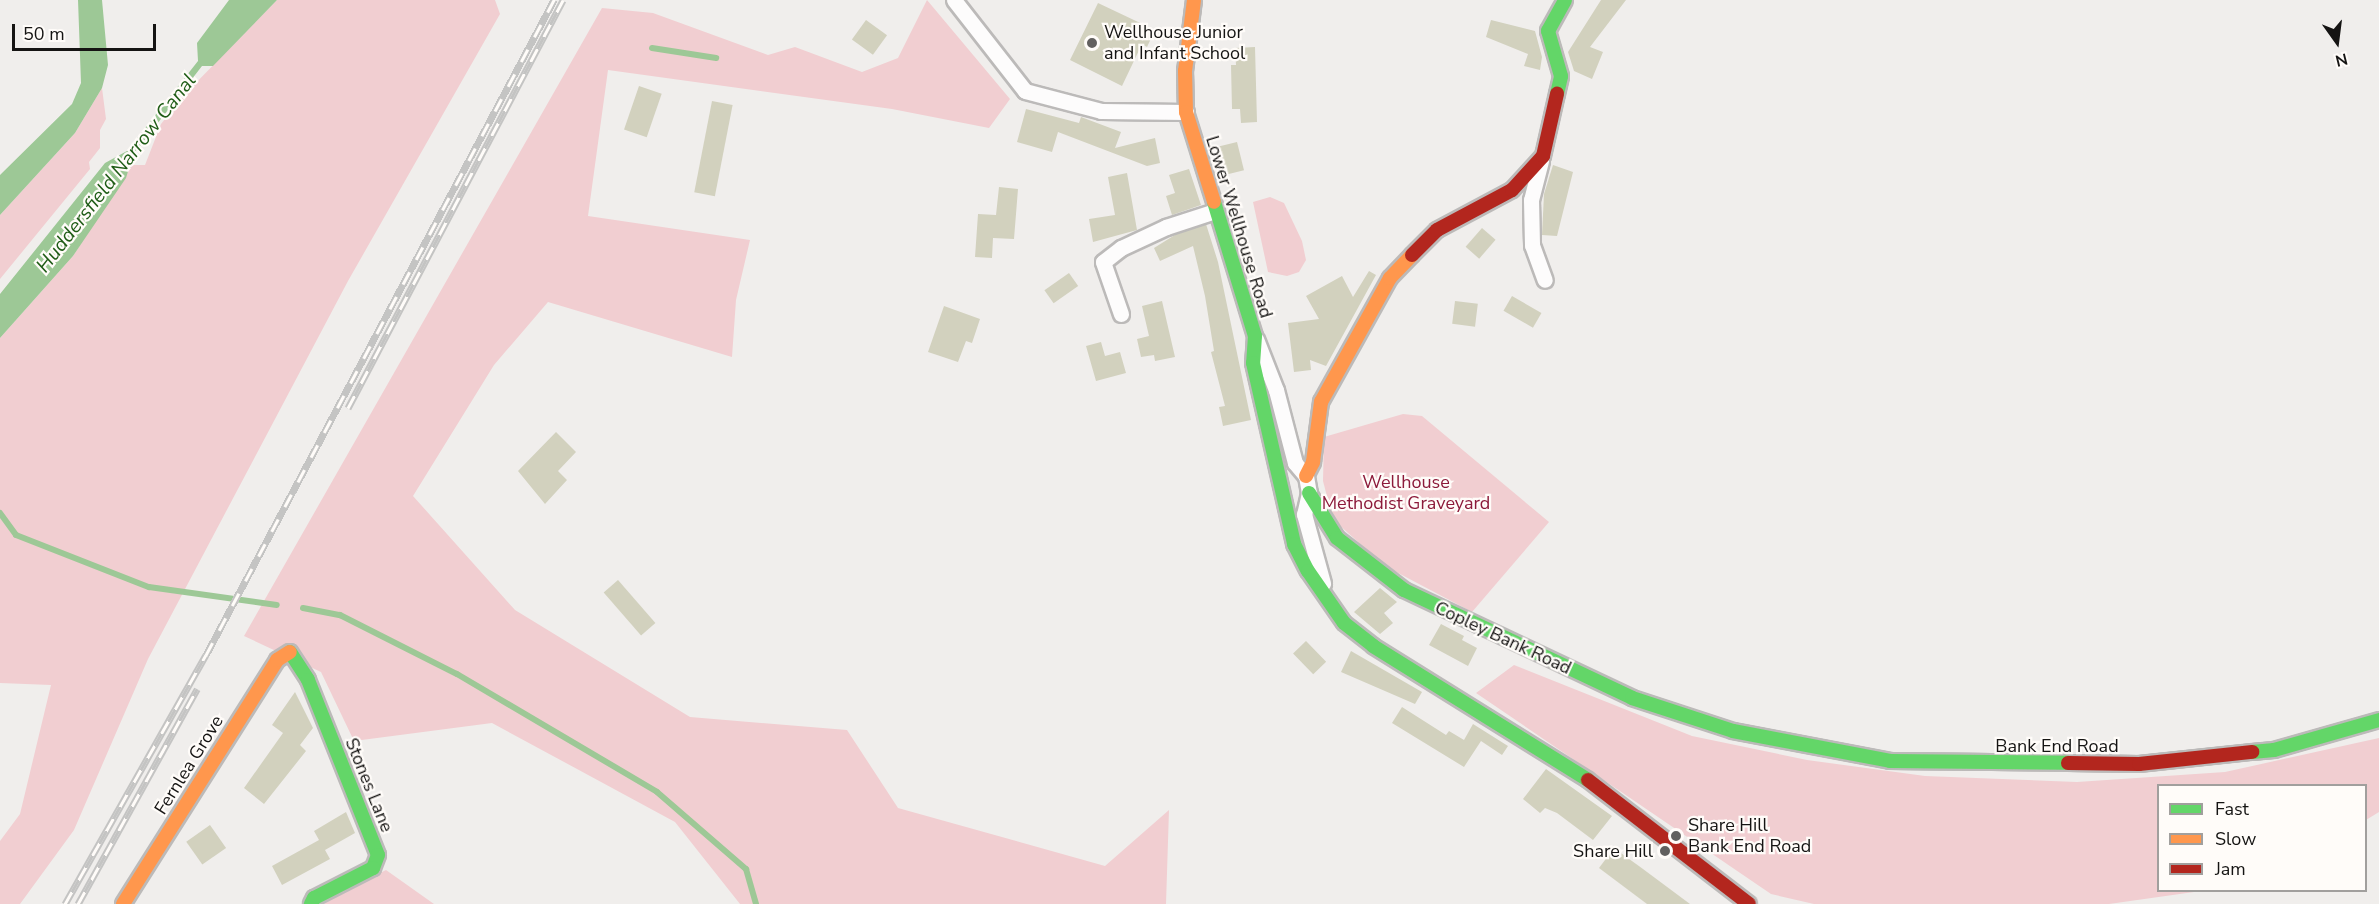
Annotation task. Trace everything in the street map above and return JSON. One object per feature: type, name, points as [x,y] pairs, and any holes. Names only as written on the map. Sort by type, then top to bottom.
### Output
[{"type":"street","points":[[954,0],[1025,92],[1101,111],[1186,112]]},
{"type":"street","name":"Lower Wellhouse Road","points":[[1194,0],[1185,71],[1186,112],[1255,336],[1253,363],[1294,544],[1326,595]]},
{"type":"street","points":[[1545,280],[1532,245],[1531,200],[1561,76],[1548,31],[1565,0]]},
{"type":"street","points":[[1306,476],[1313,462],[1321,402],[1390,278],[1437,230],[1477,212],[1512,189],[1543,156]]},
{"type":"street","points":[[1121,314],[1103,262],[1121,248],[1166,227],[1215,211]]},
{"type":"street","name":"Copley Bank Road","points":[[1255,336],[1276,390],[1295,463],[1306,476],[1309,493],[1337,538],[1404,590],[1632,698],[1733,731]]},
{"type":"street","name":"Copley Bank Road","points":[[1309,493],[1304,514],[1326,595]]},
{"type":"street","points":[[1326,595],[1344,623],[1373,646],[1580,774],[1749,904]]},
{"type":"street","name":"Fernlea Grove","points":[[123,904],[278,660],[291,650]]},
{"type":"street","name":"Stones Lane","points":[[291,650],[308,681],[378,855],[373,868],[314,898],[311,904]]},
{"type":"street","name":"Bank End Road","points":[[1733,731],[1890,761],[2139,764],[2274,750],[2379,720]]},
{"type":"green space","points":[[277,0],[495,0],[500,14],[348,281],[148,659],[74,830],[20,904],[0,904],[0,841],[20,814],[51,685],[0,683],[0,338],[73,256],[132,165],[145,165],[161,124],[185,94]]},
{"type":"green space","points":[[927,0],[1010,99],[989,128],[892,109],[608,70],[588,216],[750,240],[736,300],[732,357],[548,302],[494,365],[413,496],[515,610],[690,717],[847,730],[898,808],[1105,866],[1169,810],[1166,904],[740,904],[675,822],[492,723],[354,741],[321,672],[244,636],[602,8],[653,13],[768,55],[795,47],[862,72],[898,58]]},
{"type":"green space","points":[[102,88],[106,119],[100,130],[100,148],[89,162],[90,169],[0,279],[0,215],[75,133]]},
{"type":"green space","points":[[1270,197],[1284,203],[1302,241],[1306,260],[1299,272],[1287,276],[1268,272],[1253,202]]},
{"type":"green space","name":"Wellhouse Methodist Graveyard","points":[[1403,414],[1422,416],[1549,522],[1472,612],[1385,566],[1338,524],[1330,508],[1323,481],[1324,437]]},
{"type":"green space","points":[[1514,665],[1692,736],[1807,760],[1925,776],[2077,782],[2225,772],[2379,738],[2379,812],[2367,819],[2367,784],[2157,784],[2157,892],[2194,892],[2109,904],[1814,904],[1771,894],[1476,693]]},
{"type":"green space","points":[[386,870],[434,904],[323,904],[323,901]]},
{"type":"water","points":[[78,0],[102,0],[108,65],[102,88],[75,133],[0,215],[0,175],[72,104],[81,83]]},
{"type":"water","name":"Huddersfield Narrow Canal","points":[[229,0],[277,0],[213,66],[202,66],[133,155],[126,178],[73,256],[0,338],[0,294],[105,163],[127,151],[198,61],[197,43]]},
{"type":"building","points":[[1601,0],[1626,0],[1590,47],[1603,52],[1592,79],[1574,71],[1568,52]]},
{"type":"building","points":[[1098,3],[1155,30],[1147,47],[1142,44],[1122,86],[1070,60]]},
{"type":"building","points":[[866,20],[887,35],[873,55],[852,39]]},
{"type":"building","points":[[1491,20],[1535,31],[1542,57],[1540,70],[1524,66],[1528,54],[1486,37]]},
{"type":"building","points":[[1255,47],[1257,122],[1241,123],[1240,109],[1232,109],[1231,65],[1236,65],[1235,48]]},
{"type":"building","points":[[639,86],[662,94],[647,137],[624,129]]},
{"type":"building","points":[[712,101],[733,105],[715,196],[694,192]]},
{"type":"building","points":[[1026,109],[1079,123],[1081,117],[1121,132],[1115,148],[1155,138],[1160,163],[1147,166],[1058,132],[1052,152],[1017,142]]},
{"type":"building","points":[[1237,142],[1244,170],[1224,175],[1217,147]]},
{"type":"building","points":[[1553,165],[1573,172],[1557,236],[1542,235],[1544,194]]},
{"type":"building","points":[[1189,169],[1201,205],[1172,215],[1166,196],[1175,193],[1169,175]]},
{"type":"building","points":[[1127,173],[1137,230],[1093,242],[1089,219],[1115,215],[1108,177]]},
{"type":"building","points":[[999,187],[1018,189],[1014,239],[993,238],[992,258],[975,257],[978,214],[996,215]]},
{"type":"building","points":[[1206,224],[1218,262],[1251,420],[1223,426],[1219,407],[1225,406],[1211,352],[1214,351],[1205,296],[1193,246],[1160,261],[1154,248],[1178,233]]},
{"type":"building","points":[[1482,228],[1496,240],[1479,259],[1466,247]]},
{"type":"building","points":[[1369,271],[1376,275],[1326,366],[1310,360],[1311,370],[1294,372],[1288,323],[1319,319],[1306,296],[1342,276],[1353,297]]},
{"type":"building","points":[[1069,273],[1078,286],[1054,303],[1044,290]]},
{"type":"building","points":[[1512,296],[1541,313],[1533,328],[1504,311]]},
{"type":"building","points":[[1162,301],[1175,357],[1155,361],[1154,355],[1141,357],[1137,339],[1149,336],[1142,306]]},
{"type":"building","points":[[1455,301],[1478,304],[1475,327],[1452,324]]},
{"type":"building","points":[[944,306],[980,319],[972,343],[966,341],[958,362],[928,352]]},
{"type":"building","points":[[1101,342],[1105,356],[1120,352],[1126,373],[1096,381],[1086,346]]},
{"type":"building","points":[[556,432],[576,452],[558,471],[567,480],[545,504],[518,471]]},
{"type":"building","points":[[618,580],[655,623],[641,635],[604,592]]},
{"type":"building","points":[[1380,588],[1397,602],[1384,613],[1393,623],[1380,634],[1354,612]]},
{"type":"building","points":[[1441,624],[1464,636],[1462,640],[1477,648],[1468,666],[1429,645]]},
{"type":"building","points":[[1306,641],[1326,662],[1313,674],[1293,654]]},
{"type":"building","points":[[1351,651],[1422,692],[1415,704],[1341,672]]},
{"type":"building","points":[[295,692],[313,728],[300,745],[306,751],[264,804],[244,788],[283,733],[272,725]]},
{"type":"building","points":[[1402,707],[1446,735],[1449,731],[1464,740],[1473,724],[1508,746],[1502,755],[1481,741],[1464,767],[1392,723]]},
{"type":"building","points":[[1546,769],[1612,816],[1593,840],[1557,813],[1545,808],[1540,813],[1523,799]]},
{"type":"building","points":[[346,812],[355,833],[325,850],[330,859],[282,885],[272,866],[319,840],[314,831]]},
{"type":"building","points":[[210,825],[226,848],[202,865],[186,842]]},
{"type":"building","points":[[1614,848],[1690,904],[1647,904],[1599,868]]},
{"type":"waterway","points":[[652,48],[716,58]]},
{"type":"waterway","points":[[0,513],[16,535],[149,587],[277,605]]},
{"type":"waterway","points":[[303,608],[340,615],[457,674],[657,792],[746,869],[756,904]]},
{"type":"railway","points":[[65,904],[206,655],[554,0]]},
{"type":"railway","points":[[348,408],[563,0]]},
{"type":"railway","points":[[78,904],[197,689]]},
{"type":"traffic: fast","points":[[1557,94],[1561,76],[1548,31],[1565,0]]},
{"type":"traffic: fast","points":[[1214,202],[1255,336],[1253,363],[1294,544],[1308,571],[1344,623],[1373,646],[1588,780]]},
{"type":"traffic: fast","points":[[1309,493],[1337,538],[1404,590],[1632,698],[1733,731],[1890,761],[2068,763]]},
{"type":"traffic: fast","points":[[290,652],[308,680],[378,855],[373,868],[314,898],[311,904]]},
{"type":"traffic: fast","points":[[2252,752],[2274,750],[2379,720]]},
{"type":"traffic: slow","points":[[1194,0],[1185,71],[1186,112],[1214,202]]},
{"type":"traffic: slow","points":[[1306,476],[1313,462],[1321,402],[1390,278],[1412,255]]},
{"type":"traffic: slow","points":[[123,904],[277,660],[290,652]]},
{"type":"traffic: jam","points":[[1412,255],[1437,230],[1512,190],[1543,156],[1557,94]]},
{"type":"traffic: jam","points":[[2068,763],[2139,764],[2252,752]]},
{"type":"traffic: jam","points":[[1588,780],[1749,904]]},
{"type":"place","name":"Wellhouse Junior and Infant School","points":[[1092,43]]},
{"type":"place","name":"Share Hill Bank End Road","points":[[1676,836]]},
{"type":"place","name":"Share Hill","points":[[1665,851]]}]
